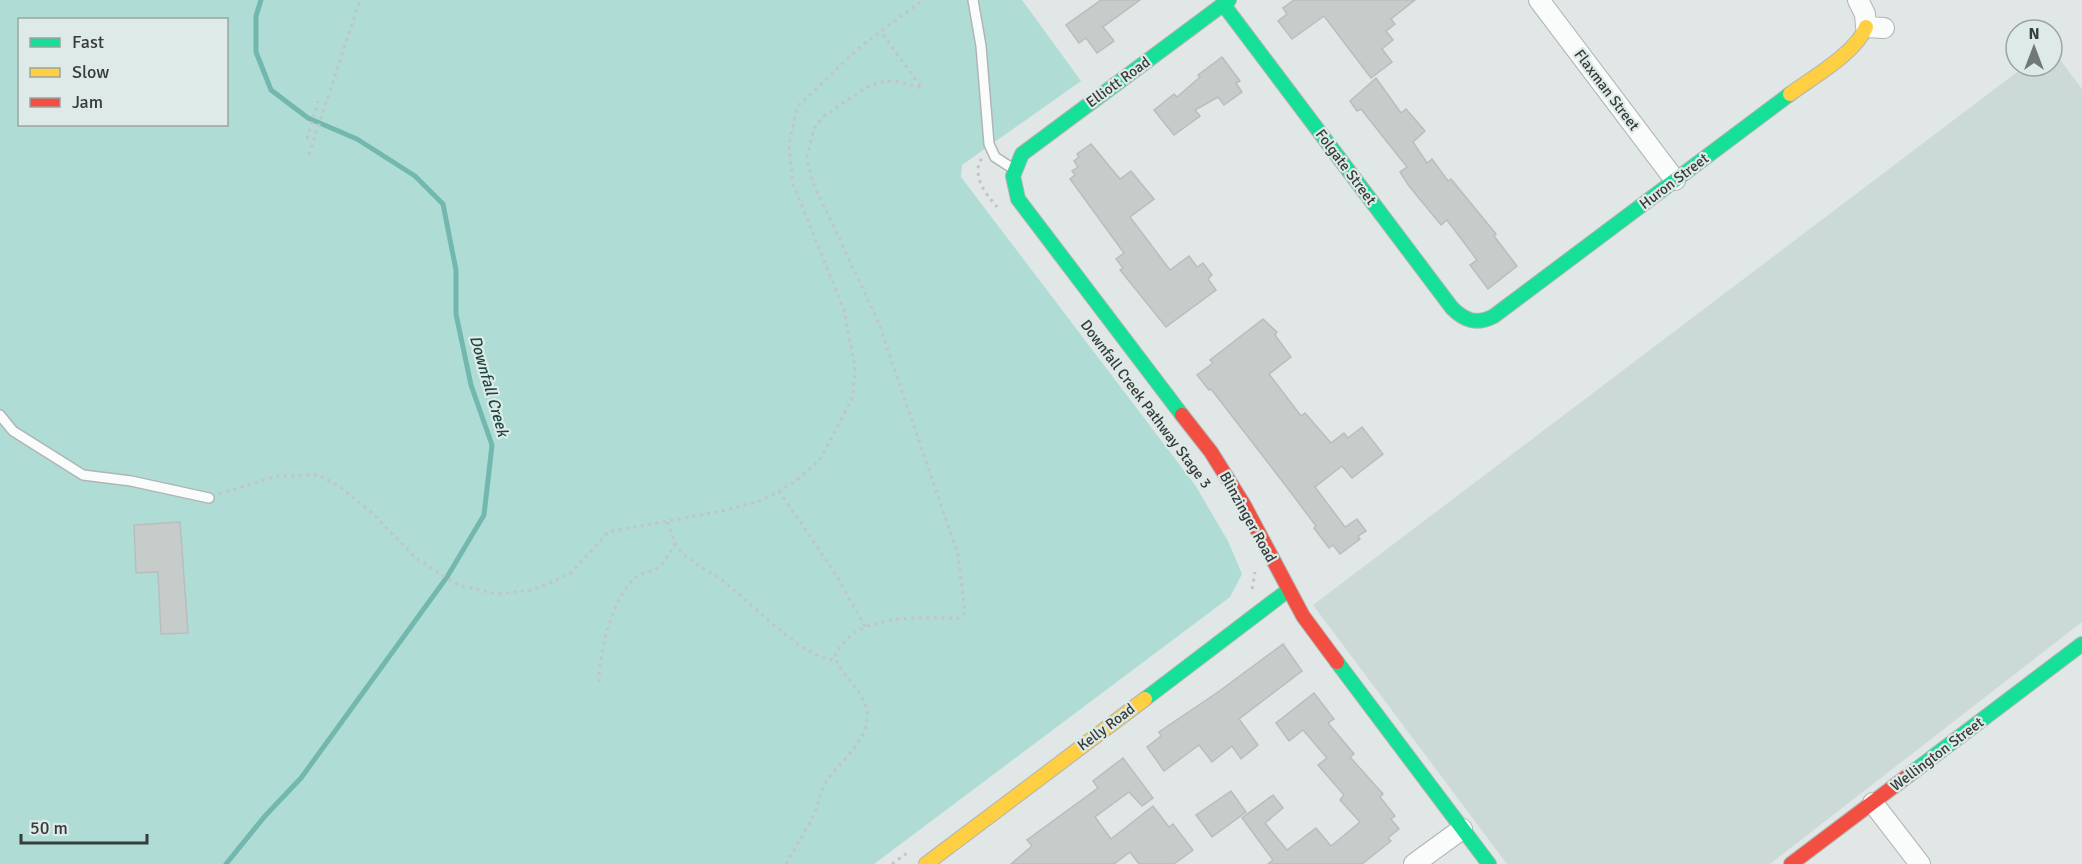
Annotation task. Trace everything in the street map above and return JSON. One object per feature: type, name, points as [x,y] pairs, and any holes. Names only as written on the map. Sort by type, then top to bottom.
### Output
[{"type":"street","name":"Flaxman Street","points":[[1539,0],[1675,180]]},
{"type":"street","points":[[1858,0],[1875,28]]},
{"type":"street","name":"Elliott Road","points":[[1014,169],[1026,151],[1226,2]]},
{"type":"street","name":"Folgate Street","points":[[1226,2],[1452,308],[1464,319],[1474,323]]},
{"type":"street","name":"Huron Street","points":[[1474,323],[1494,316],[1851,49],[1875,28]]},
{"type":"street","name":"Blinzinger Road","points":[[1014,169],[1013,186],[1018,199],[1211,452],[1244,505],[1287,591],[1319,639],[1489,864]]},
{"type":"street","name":"Kelly Road","points":[[926,864],[1287,591]]},
{"type":"street","name":"Wellington Street","points":[[1791,864],[2082,644]]},
{"type":"street","points":[[1873,803],[1920,864]]},
{"type":"street","points":[[1414,864],[1462,829]]},
{"type":"lane","points":[[974,0],[981,46],[991,152],[1014,169]]},
{"type":"lane","points":[[0,416],[13,431],[83,475],[131,481],[209,498]]},
{"type":"path","points":[[309,155],[360,0]]},
{"type":"path","points":[[209,498],[278,476],[319,475],[340,487],[372,513],[416,558],[458,585],[497,594],[533,590],[570,574],[608,532],[763,500],[793,483],[819,461],[853,397],[855,367],[844,310],[793,184],[789,145],[797,107],[861,46],[923,0]]},
{"type":"path","points":[[786,864],[816,810],[825,782],[860,738],[866,726],[867,712],[862,698],[838,669],[836,660],[840,645],[858,630],[926,616],[959,618],[965,613],[958,555],[878,321],[809,172],[809,144],[814,128],[824,116],[867,87],[880,82],[895,81],[922,88],[881,32]]},
{"type":"path","points":[[307,139],[318,101]]},
{"type":"path","points":[[991,152],[979,162],[979,183],[1002,214]]},
{"type":"path","points":[[779,491],[833,570],[866,628]]},
{"type":"path","points":[[668,521],[681,553],[722,580],[777,627],[812,652],[828,660],[836,660]]},
{"type":"path","points":[[599,682],[599,667],[619,599],[635,578],[656,569],[675,543]]},
{"type":"path","points":[[1251,592],[1255,577],[1252,567]]},
{"type":"path","points":[[892,864],[911,850]]},
{"type":"shaded area","points":[[2064,65],[2082,89],[2082,622],[1770,864],[1507,864],[1313,605],[2009,78],[2064,78]]},
{"type":"green space","points":[[0,0],[1022,0],[1081,81],[962,165],[961,177],[1195,485],[1228,541],[1242,574],[1230,597],[874,864],[0,864]]},
{"type":"building","points":[[1101,0],[1140,0],[1103,27],[1114,41],[1097,53],[1086,38],[1079,43],[1066,25]]},
{"type":"building","points":[[1294,0],[1415,0],[1391,19],[1395,24],[1386,31],[1393,40],[1382,49],[1392,62],[1371,78],[1324,16],[1292,39],[1278,21],[1287,14],[1283,8]]},
{"type":"building","points":[[1222,57],[1240,81],[1236,83],[1242,92],[1224,105],[1218,97],[1195,110],[1200,116],[1174,135],[1154,110],[1174,94],[1177,97],[1200,77],[1198,75]]},
{"type":"building","points":[[1376,78],[1401,113],[1406,109],[1425,131],[1413,142],[1427,163],[1432,159],[1448,181],[1451,179],[1496,234],[1494,236],[1517,266],[1488,289],[1470,265],[1477,260],[1447,220],[1441,225],[1409,186],[1400,172],[1407,167],[1361,109],[1357,111],[1350,101]]},
{"type":"building","points":[[1091,144],[1120,179],[1131,171],[1154,199],[1130,217],[1170,270],[1189,256],[1197,267],[1203,263],[1212,275],[1208,279],[1216,290],[1166,327],[1120,270],[1123,268],[1116,259],[1124,253],[1070,179],[1075,175],[1072,171],[1078,167],[1074,161],[1079,157],[1077,154]]},
{"type":"building","points":[[1263,319],[1277,332],[1275,335],[1291,357],[1269,374],[1301,416],[1305,413],[1331,443],[1344,433],[1348,438],[1362,427],[1383,454],[1352,478],[1342,466],[1315,487],[1345,527],[1357,519],[1366,531],[1358,536],[1360,539],[1340,554],[1333,545],[1329,548],[1314,528],[1316,526],[1286,486],[1211,389],[1209,390],[1197,375],[1213,363],[1210,360]]},
{"type":"building","points":[[180,522],[188,633],[161,634],[158,572],[136,573],[134,525]]},
{"type":"building","points":[[1283,644],[1302,671],[1239,719],[1258,745],[1241,759],[1232,746],[1212,762],[1199,745],[1164,771],[1147,747],[1161,736],[1159,732]]},
{"type":"building","points":[[1314,693],[1334,719],[1328,723],[1354,754],[1350,757],[1383,794],[1380,797],[1395,816],[1391,819],[1399,829],[1388,838],[1391,841],[1362,864],[1268,864],[1273,860],[1242,818],[1273,795],[1283,808],[1265,823],[1287,850],[1316,828],[1331,846],[1360,822],[1340,800],[1344,795],[1318,765],[1327,758],[1303,730],[1289,741],[1276,723]]},
{"type":"building","points":[[1123,758],[1153,798],[1142,806],[1129,792],[1095,817],[1111,839],[1153,806],[1169,827],[1173,824],[1193,850],[1174,864],[1139,864],[1130,852],[1114,864],[1011,864],[1032,846],[1027,840],[1098,788],[1093,781]]},
{"type":"building","points":[[1231,791],[1246,812],[1212,837],[1196,815]]},
{"type":"waterway","name":"Downfall Creek","points":[[226,864],[265,816],[301,778],[447,577],[484,515],[492,445],[471,385],[456,314],[456,270],[443,204],[415,176],[357,139],[308,118],[271,90],[256,52],[256,16],[261,0]]},
{"type":"traffic: fast","points":[[1182,415],[1018,199],[1013,176],[1022,154],[1229,0]]},
{"type":"traffic: fast","points":[[1223,4],[1452,308],[1467,319],[1477,321],[1494,316],[1790,94]]},
{"type":"traffic: fast","points":[[1145,699],[1287,591]]},
{"type":"traffic: fast","points":[[1909,775],[2082,644]]},
{"type":"traffic: fast","points":[[1337,662],[1489,864]]},
{"type":"traffic: slow","points":[[1790,94],[1844,55],[1861,37],[1866,27]]},
{"type":"traffic: slow","points":[[926,864],[1145,699]]},
{"type":"traffic: jam","points":[[1182,415],[1211,452],[1244,505],[1303,616],[1337,662]]},
{"type":"traffic: jam","points":[[1791,864],[1909,775]]}]
